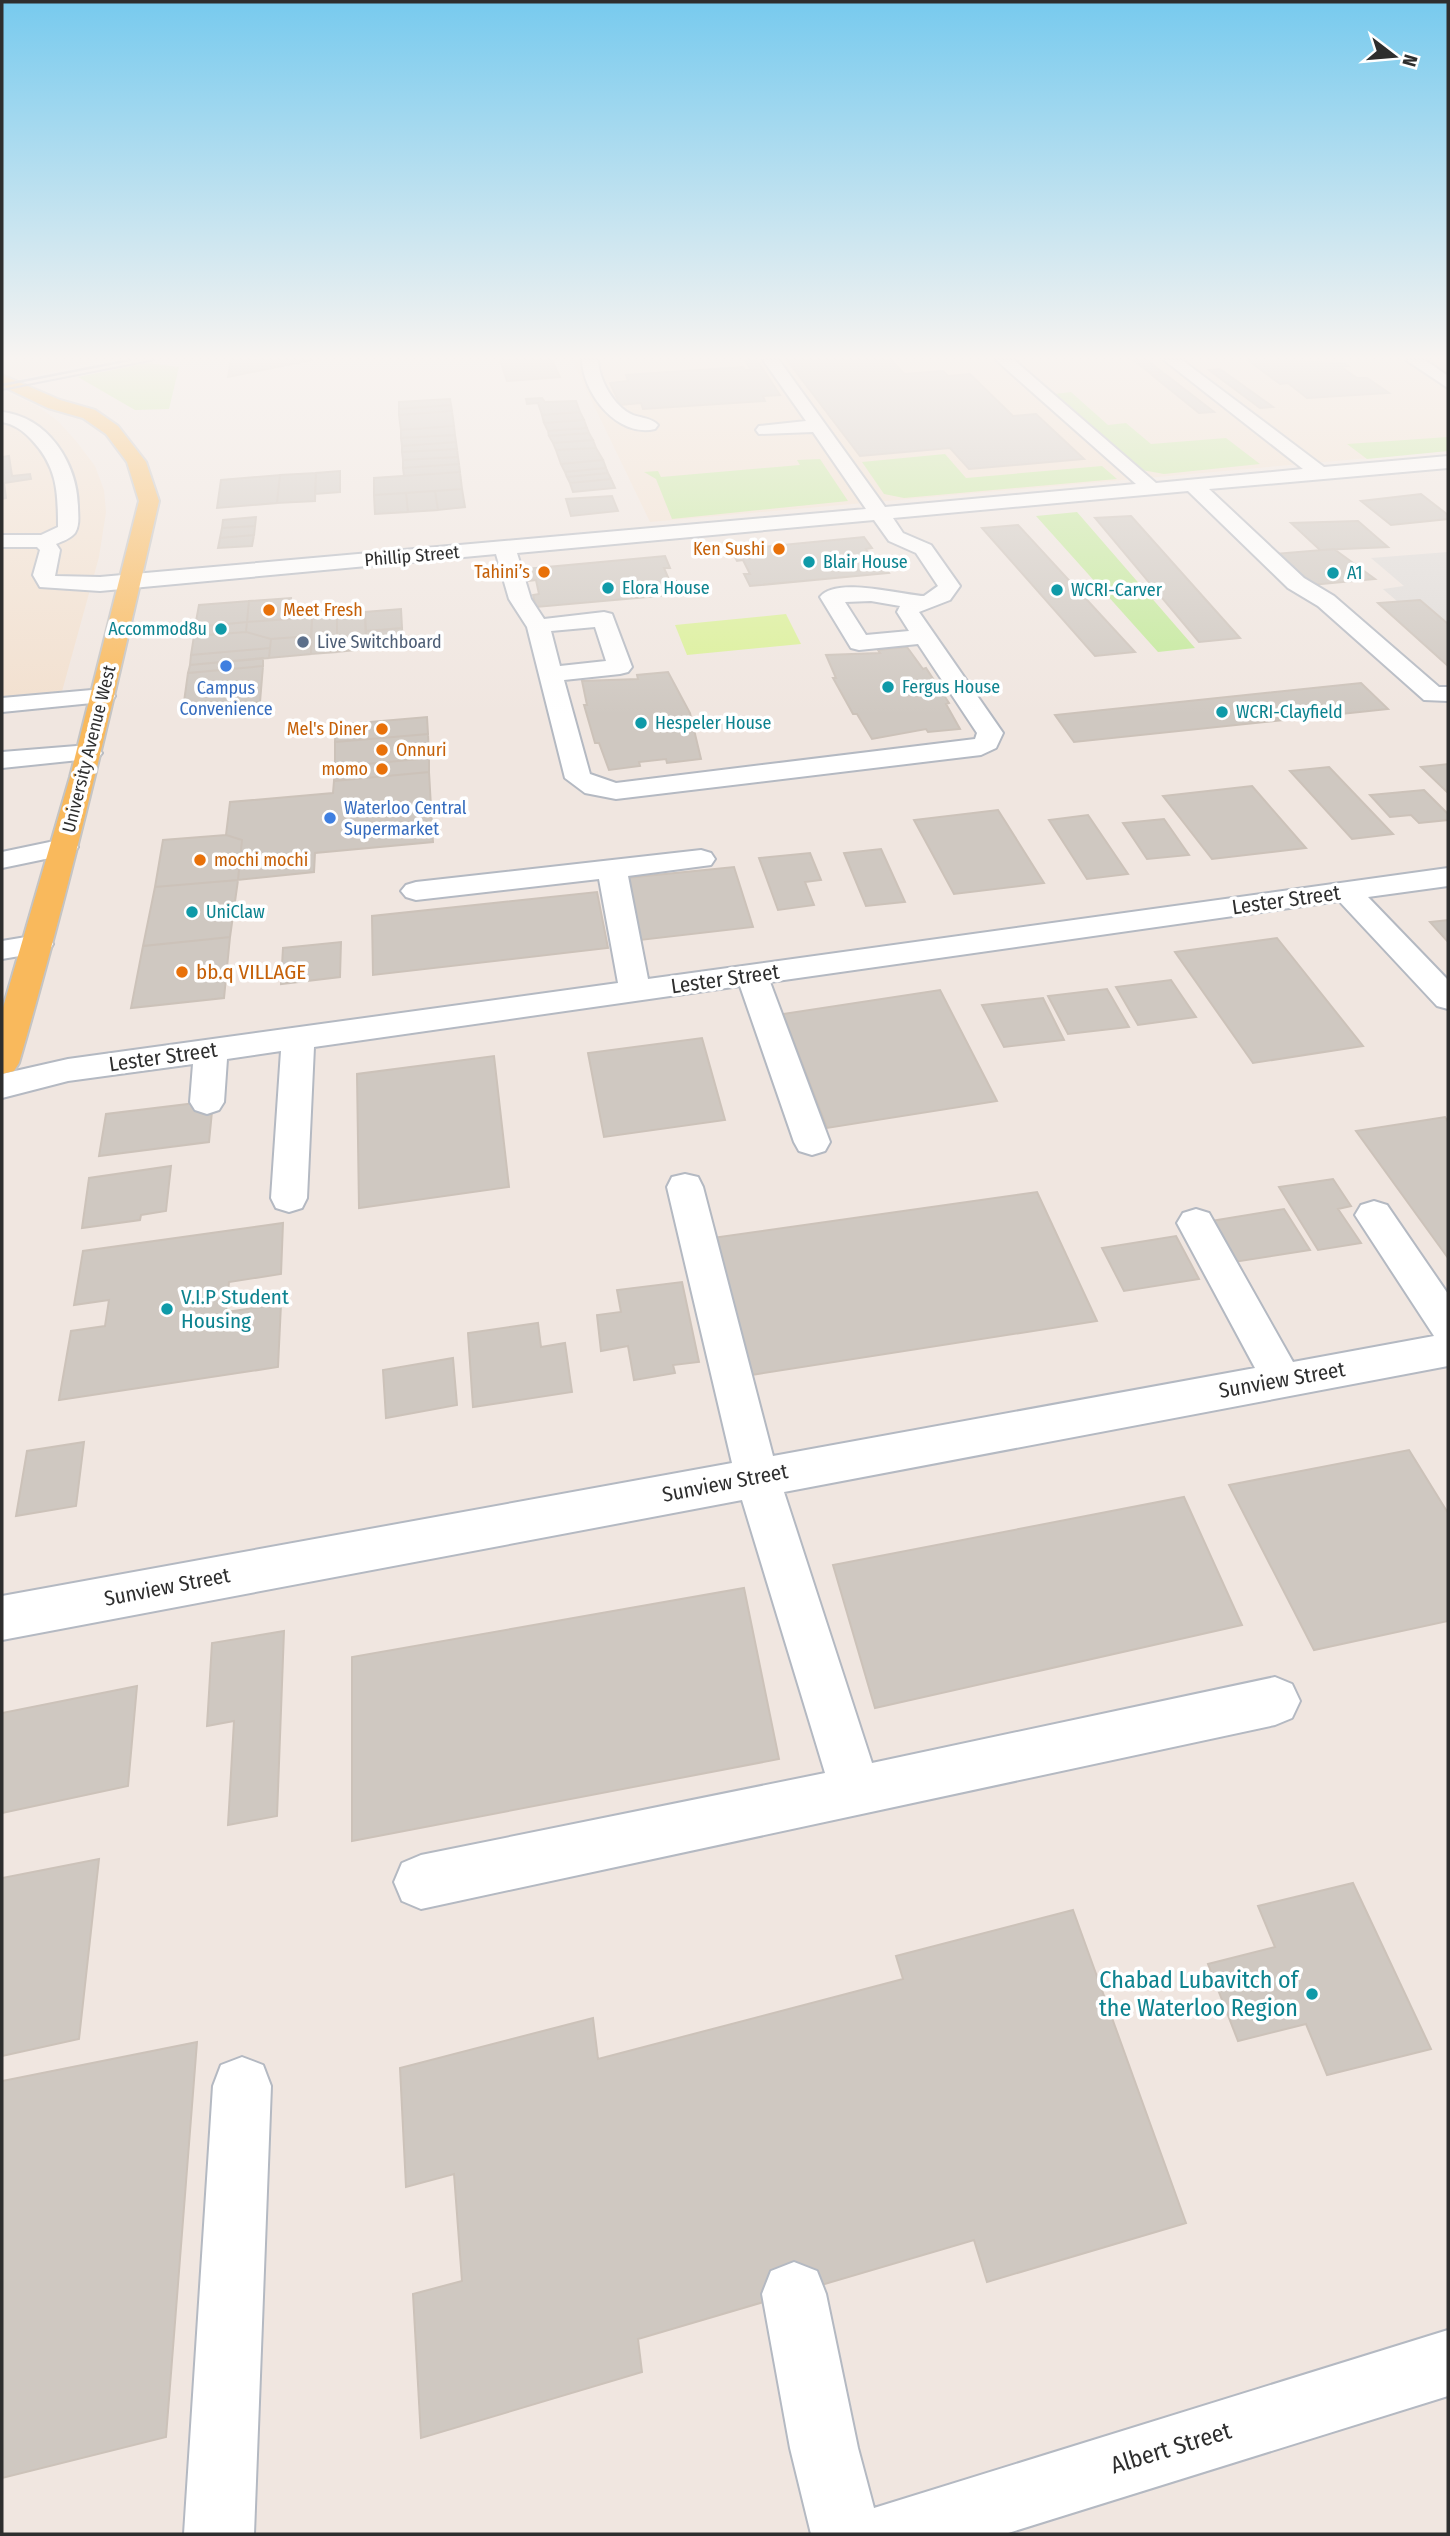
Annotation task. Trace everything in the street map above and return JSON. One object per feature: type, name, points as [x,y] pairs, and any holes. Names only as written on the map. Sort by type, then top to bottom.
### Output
[{"type":"main road","name":"University Avenue West","points":[[2,1063],[38,944],[103,696],[149,501],[143,478]]},
{"type":"street","points":[[2,541],[24,539],[44,542],[60,535],[68,527],[65,478]]},
{"type":"street","points":[[854,478],[896,537],[924,549],[949,586],[938,597],[912,603],[866,586],[831,597],[859,643],[924,636]]},
{"type":"street","points":[[1141,478],[1152,488]]},
{"type":"street","name":"Phillip Street","points":[[44,542],[50,550],[44,575],[48,582],[73,585],[1270,478]]},
{"type":"street","points":[[1193,485],[1296,583],[1326,601],[1433,695],[1448,694]]},
{"type":"street","points":[[505,547],[519,601],[525,614],[538,626],[578,778],[604,790],[616,791],[981,747],[987,743],[990,733],[908,612],[912,603]]},
{"type":"street","points":[[538,626],[604,619],[620,667],[551,674]]},
{"type":"street","points":[[2,705],[103,696]]},
{"type":"street","points":[[2,760],[86,765]]},
{"type":"street","points":[[2,784],[86,765]]},
{"type":"street","points":[[2,860],[64,847]]},
{"type":"street","points":[[416,891],[701,859]]},
{"type":"street","points":[[612,870],[635,992]]},
{"type":"street","name":"Lester Street","points":[[2,1086],[68,1070],[1448,877]]},
{"type":"street","points":[[1346,891],[1448,999]]},
{"type":"street","points":[[2,950],[38,944]]},
{"type":"street","points":[[752,976],[812,1142]]},
{"type":"street","points":[[289,1198],[298,1038]]},
{"type":"street","points":[[207,1102],[211,1051]]},
{"type":"street","points":[[684,1187],[757,1477],[856,1792]]},
{"type":"street","points":[[1374,1215],[1448,1325]]},
{"type":"street","points":[[1196,1223],[1282,1380]]},
{"type":"street","name":"Sunview Street","points":[[2,1618],[1448,1350]]},
{"type":"street","points":[[421,1882],[856,1792],[1275,1701]]},
{"type":"street","points":[[219,2534],[243,2086]]},
{"type":"street","points":[[794,2294],[824,2448],[846,2534]]},
{"type":"street","name":"Albert Street","points":[[895,2534],[1448,2363]]},
{"type":"shaded area","points":[[2,478],[100,478],[104,490],[106,512],[99,557],[61,695],[2,701]]},
{"type":"shaded area","points":[[629,478],[1141,478],[650,522]]},
{"type":"shaded area","points":[[1448,552],[1448,624],[1420,600],[1398,602],[1383,589],[1404,586],[1371,558]]},
{"type":"green space","points":[[833,478],[848,501],[672,519],[656,479]]},
{"type":"green space","points":[[873,478],[1117,479],[904,498],[884,494]]},
{"type":"green space","points":[[1077,512],[1195,648],[1158,652],[1036,516]]},
{"type":"green space","points":[[786,614],[801,644],[687,655],[675,625]]},
{"type":"building","points":[[2,478],[31,478],[4,483],[6,498],[2,499]]},
{"type":"building","points":[[280,478],[316,478],[315,501],[277,503]]},
{"type":"building","points":[[280,478],[277,503],[217,508],[221,480]]},
{"type":"building","points":[[316,478],[340,478],[340,492],[315,494]]},
{"type":"building","points":[[374,478],[461,478],[462,489],[374,495]]},
{"type":"building","points":[[568,478],[611,479],[570,483]]},
{"type":"building","points":[[611,479],[615,488],[573,492],[570,483]]},
{"type":"building","points":[[462,489],[465,507],[438,510],[435,491]]},
{"type":"building","points":[[435,491],[438,510],[408,512],[406,493]]},
{"type":"building","points":[[406,493],[408,512],[375,514],[374,495]]},
{"type":"building","points":[[1421,494],[1448,515],[1448,519],[1391,525],[1361,501]]},
{"type":"building","points":[[612,496],[618,511],[571,516],[566,499]]},
{"type":"building","points":[[1131,516],[1240,638],[1199,642],[1095,518]]},
{"type":"building","points":[[256,517],[255,526],[222,528],[223,520]]},
{"type":"building","points":[[1358,521],[1388,547],[1320,550],[1291,523]]},
{"type":"building","name":"WCRI-Carver","points":[[1018,525],[1135,652],[1095,656],[982,528]]},
{"type":"building","points":[[255,526],[254,535],[220,538],[222,528]]},
{"type":"building","points":[[254,535],[252,546],[218,548],[220,538]]},
{"type":"building","name":"Blair House","points":[[864,537],[872,548],[866,549],[875,562],[881,561],[889,573],[750,586],[744,574],[750,574],[743,560],[737,561],[731,550]]},
{"type":"building","name":"A1","points":[[1334,549],[1375,579],[1311,585],[1274,554]]},
{"type":"building","name":"Elora House","points":[[665,556],[670,568],[664,568],[670,582],[676,581],[681,594],[536,607],[533,595],[539,594],[536,580],[529,581],[526,569]]},
{"type":"building","name":"Meet Fresh","points":[[291,598],[289,619],[247,622],[249,601]]},
{"type":"building","points":[[1420,600],[1448,624],[1448,666],[1378,603]]},
{"type":"building","points":[[249,601],[247,622],[195,627],[199,605]]},
{"type":"building","points":[[401,609],[402,628],[366,631],[365,612]]},
{"type":"building","points":[[365,612],[366,649],[337,652],[337,615]]},
{"type":"building","points":[[337,615],[337,652],[311,654],[312,617]]},
{"type":"building","points":[[312,617],[311,636],[271,639],[246,632],[247,622]]},
{"type":"building","name":"Accommod8u","points":[[247,622],[246,632],[194,636],[195,627]]},
{"type":"building","points":[[402,628],[403,646],[366,649],[366,631]]},
{"type":"building","points":[[246,632],[271,639],[270,648],[191,655],[194,636]]},
{"type":"building","name":"Live Switchboard","points":[[311,636],[311,654],[269,658],[271,639]]},
{"type":"building","name":"Fergus House","points":[[907,647],[923,669],[926,668],[949,703],[946,704],[960,729],[928,732],[926,729],[872,739],[857,714],[853,714],[833,678],[836,678],[826,655],[880,653],[878,650]]},
{"type":"building","points":[[270,648],[269,658],[190,665],[191,655]]},
{"type":"building","name":"Campus Convenience","points":[[263,658],[263,666],[188,673],[190,665]]},
{"type":"building","points":[[263,666],[260,702],[183,709],[188,673]]},
{"type":"building","name":"Hespeler House","points":[[668,672],[690,713],[701,759],[667,763],[666,759],[639,762],[640,766],[609,770],[599,743],[595,743],[584,705],[587,705],[582,681],[638,679],[637,675]]},
{"type":"building","name":"WCRI-Clayfield","points":[[1361,683],[1388,709],[1074,742],[1055,715]]},
{"type":"building","name":"Mel's Diner","points":[[427,717],[428,734],[335,742],[336,725]]},
{"type":"building","name":"Onnuri","points":[[428,734],[429,758],[335,767],[335,742]]},
{"type":"building","name":"momo","points":[[429,758],[429,772],[334,781],[335,767]]},
{"type":"building","points":[[1448,764],[1448,793],[1421,767]]},
{"type":"building","points":[[1329,767],[1393,834],[1352,839],[1290,771]]},
{"type":"building","name":"Waterloo Central Supermarket","points":[[429,772],[433,842],[315,853],[314,872],[238,880],[242,840],[226,835],[230,802],[333,793],[334,781]]},
{"type":"building","points":[[1252,786],[1306,848],[1212,859],[1163,796]]},
{"type":"building","points":[[1424,790],[1448,814],[1448,820],[1419,823],[1411,815],[1390,817],[1370,795]]},
{"type":"building","points":[[998,810],[1044,883],[954,894],[914,820]]},
{"type":"building","points":[[1088,815],[1128,874],[1087,879],[1049,820]]},
{"type":"building","points":[[1164,819],[1189,855],[1147,859],[1123,823]]},
{"type":"building","name":"mochi mochi","points":[[226,835],[242,840],[238,880],[155,887],[163,840]]},
{"type":"building","points":[[881,849],[905,902],[866,906],[844,853]]},
{"type":"building","points":[[810,853],[821,880],[805,882],[814,905],[778,910],[759,858]]},
{"type":"building","points":[[734,867],[753,927],[640,940],[626,878]]},
{"type":"building","name":"UniClaw","points":[[238,880],[230,937],[143,946],[155,887]]},
{"type":"building","points":[[597,892],[608,948],[373,975],[372,916]]},
{"type":"building","points":[[1448,920],[1448,942],[1430,922]]},
{"type":"building","name":"bb.q VILLAGE","points":[[230,937],[224,998],[131,1008],[143,946]]},
{"type":"building","points":[[1277,938],[1363,1046],[1253,1063],[1175,952]]},
{"type":"building","points":[[341,942],[340,977],[281,984],[283,948]]},
{"type":"building","points":[[1171,980],[1196,1017],[1138,1025],[1116,987]]},
{"type":"building","points":[[1107,989],[1129,1027],[1068,1034],[1048,996]]},
{"type":"building","points":[[940,990],[997,1101],[827,1128],[783,1014]]},
{"type":"building","points":[[1043,998],[1064,1040],[1004,1047],[982,1005]]},
{"type":"building","points":[[702,1038],[725,1120],[604,1137],[588,1053]]},
{"type":"building","points":[[494,1056],[509,1187],[359,1208],[357,1074]]},
{"type":"building","points":[[213,1101],[209,1142],[99,1156],[106,1114]]},
{"type":"building","points":[[1445,1117],[1448,1122],[1448,1258],[1356,1131]]},
{"type":"building","points":[[171,1166],[166,1211],[141,1215],[140,1220],[82,1228],[89,1178]]},
{"type":"building","points":[[1333,1179],[1351,1206],[1338,1209],[1361,1243],[1318,1250],[1279,1187]]},
{"type":"building","points":[[1037,1192],[1097,1321],[745,1376],[712,1238]]},
{"type":"building","points":[[1284,1209],[1310,1250],[1234,1262],[1211,1221]]},
{"type":"building","name":"V.I.P Student Housing","points":[[283,1223],[281,1274],[229,1282],[226,1312],[281,1304],[278,1367],[59,1400],[71,1331],[105,1326],[109,1300],[74,1305],[83,1251]]},
{"type":"building","points":[[1176,1236],[1199,1279],[1124,1291],[1102,1248]]},
{"type":"building","points":[[682,1282],[699,1362],[673,1365],[675,1373],[634,1380],[628,1346],[601,1351],[597,1315],[621,1312],[617,1290]]},
{"type":"building","points":[[538,1323],[541,1347],[565,1343],[572,1392],[473,1407],[468,1333]]},
{"type":"building","points":[[453,1358],[457,1405],[386,1418],[383,1370]]},
{"type":"building","points":[[84,1442],[76,1506],[16,1516],[27,1451]]},
{"type":"building","points":[[1409,1450],[1448,1513],[1448,1621],[1314,1650],[1229,1485]]},
{"type":"building","points":[[1184,1497],[1242,1625],[875,1708],[833,1565]]},
{"type":"building","points":[[744,1588],[779,1759],[352,1841],[352,1657]]},
{"type":"building","points":[[284,1631],[277,1816],[228,1825],[234,1721],[207,1726],[212,1643]]},
{"type":"building","points":[[137,1686],[128,1786],[2,1813],[2,1713]]},
{"type":"building","points":[[99,1859],[79,2039],[2,2056],[2,1878]]},
{"type":"building","name":"Chabad Lubavitch of the Waterloo Region","points":[[1353,1883],[1431,2049],[1327,2075],[1306,2024],[1238,2041],[1208,1964],[1275,1947],[1258,1906]]},
{"type":"building","points":[[1073,1910],[1186,2223],[987,2282],[974,2240],[638,2339],[642,2372],[421,2438],[413,2294],[462,2281],[454,2174],[406,2187],[400,2068],[593,2018],[598,2059],[903,1979],[896,1956]]},
{"type":"building","points":[[197,2042],[166,2437],[2,2478],[2,2081]]},
{"type":"place","name":"Ken Sushi","points":[[779,549]]},
{"type":"place","name":"Blair House","points":[[809,562]]},
{"type":"place","name":"Tahini’s","points":[[544,572]]},
{"type":"place","name":"A1","points":[[1333,573]]},
{"type":"place","name":"Elora House","points":[[608,588]]},
{"type":"place","name":"WCRI-Carver","points":[[1057,590]]},
{"type":"place","name":"Meet Fresh","points":[[269,610]]},
{"type":"place","name":"Accommod8u","points":[[221,629]]},
{"type":"place","name":"Live Switchboard","points":[[303,642]]},
{"type":"place","name":"Campus Convenience","points":[[226,666]]},
{"type":"place","name":"Fergus House","points":[[888,687]]},
{"type":"place","name":"WCRI-Clayfield","points":[[1222,712]]},
{"type":"place","name":"Hespeler House","points":[[641,723]]},
{"type":"place","name":"Mel's Diner","points":[[382,729]]},
{"type":"place","name":"Onnuri","points":[[382,750]]},
{"type":"place","name":"momo","points":[[382,769]]},
{"type":"place","name":"Waterloo Central Supermarket","points":[[330,818]]},
{"type":"place","name":"mochi mochi","points":[[200,860]]},
{"type":"place","name":"UniClaw","points":[[192,912]]},
{"type":"place","name":"bb.q VILLAGE","points":[[182,972]]},
{"type":"place","name":"V.I.P Student Housing","points":[[167,1309]]},
{"type":"place","name":"Chabad Lubavitch of the Waterloo Region","points":[[1312,1994]]}]
